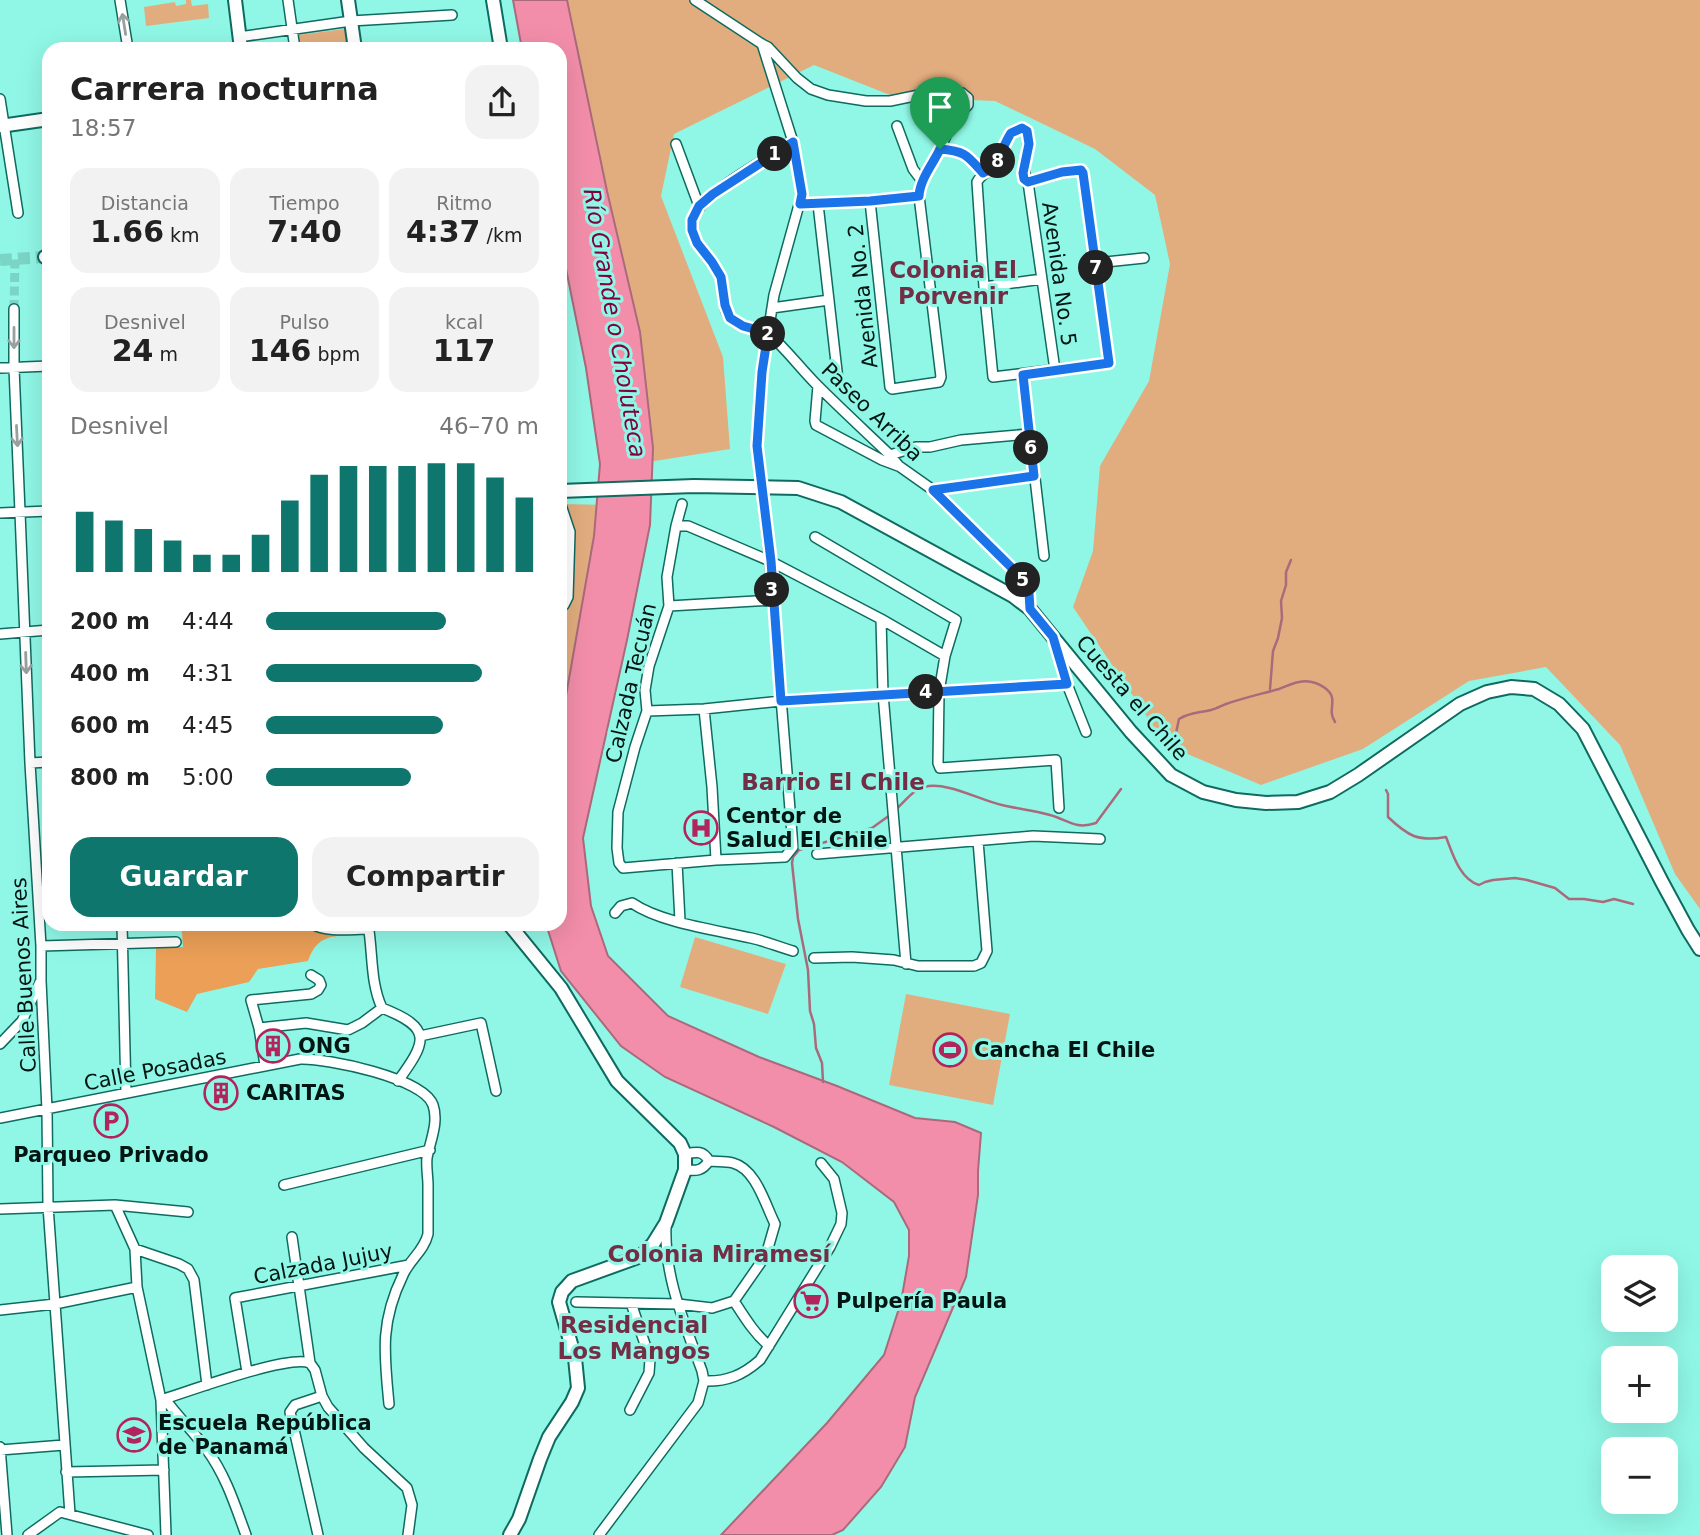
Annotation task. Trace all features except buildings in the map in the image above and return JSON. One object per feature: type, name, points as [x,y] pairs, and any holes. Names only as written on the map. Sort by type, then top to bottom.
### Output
[{"type":"main road","points":[[235,0],[240,42]]},
{"type":"main road","points":[[348,0],[354,42]]},
{"type":"main road","points":[[494,0],[500,42]]},
{"type":"main road","points":[[2,126],[42,120]]},
{"type":"main road","name":"Cuesta el Chile","points":[[567,491],[694,486],[798,488],[841,502],[1013,596],[1030,609],[1131,732],[1171,775],[1203,792],[1236,800],[1298,802],[1329,792],[1460,704],[1487,692],[1511,687],[1534,690],[1559,704],[1583,729],[1700,949]]},
{"type":"main road","points":[[510,1535],[519,1519],[549,1437],[578,1388],[575,1358],[559,1302],[562,1292],[572,1280],[641,1256],[653,1244],[666,1223],[685,1170],[685,1154],[680,1143],[617,1081],[561,988],[515,931]]},
{"type":"street","points":[[120,0],[127,42]]},
{"type":"street","points":[[288,0],[294,42]]},
{"type":"street","points":[[695,0],[768,47],[811,89],[828,95],[866,101],[890,101],[924,94],[952,93],[962,93],[968,98],[968,104],[954,118],[930,170],[922,181],[919,196],[800,204]]},
{"type":"street","points":[[244,42],[292,30],[351,21],[452,15]]},
{"type":"street","points":[[680,921],[677,863],[785,857],[793,847],[771,561],[757,446],[762,372],[774,295],[802,194],[793,142],[762,44]]},
{"type":"street","points":[[0,99],[2,126],[18,213]]},
{"type":"street","points":[[897,126],[914,169],[922,181]]},
{"type":"street","name":"Avenida No. 5","points":[[980,178],[992,169],[999,159],[1011,133],[1022,128],[1027,131],[1029,144],[1023,173],[1028,182],[1055,370]]},
{"type":"street","points":[[768,333],[743,326],[730,318],[721,277],[697,243],[692,230],[692,220],[699,206],[713,194],[793,142]]},
{"type":"street","points":[[676,145],[699,206]]},
{"type":"street","points":[[940,149],[965,154],[980,178],[984,288],[993,377],[1109,363],[1083,173],[1081,170],[1062,172],[1028,182]]},
{"type":"street","name":"Avenida No. 2","points":[[870,201],[892,389],[939,382],[942,377],[919,196]]},
{"type":"street","points":[[818,204],[838,380]]},
{"type":"street","points":[[1096,263],[1144,258]]},
{"type":"street","points":[[984,288],[1042,279]]},
{"type":"street","points":[[772,308],[829,300]]},
{"type":"street","name":"Calle Buenos Aires","points":[[14,309],[30,763],[41,946],[48,1206],[70,1514]]},
{"type":"street","name":"Paseo Arriba","points":[[768,333],[899,466],[933,490],[1022,578],[1029,593],[1030,609]]},
{"type":"street","points":[[0,368],[42,366]]},
{"type":"street","points":[[1023,375],[1044,556]]},
{"type":"street","points":[[818,386],[815,421],[817,425],[899,466]]},
{"type":"street","points":[[890,455],[916,447],[930,447],[961,440],[1029,434]]},
{"type":"street","points":[[933,490],[1034,476]]},
{"type":"street","name":"Calzada Tecuán","points":[[677,863],[623,868],[619,863],[617,848],[618,812],[647,711],[645,690],[649,666],[669,606],[667,577],[682,504]]},
{"type":"street","points":[[0,513],[42,511]]},
{"type":"street","points":[[567,523],[570,532],[567,599]]},
{"type":"street","points":[[676,526],[688,527],[771,561],[945,656]]},
{"type":"street","points":[[815,537],[956,620],[945,656],[939,692],[940,768],[1056,760],[1059,808]]},
{"type":"street","points":[[669,606],[773,600]]},
{"type":"street","points":[[881,619],[883,694],[906,964]]},
{"type":"street","points":[[0,634],[42,631]]},
{"type":"street","points":[[1053,637],[1067,684],[1086,732]]},
{"type":"street","points":[[647,711],[1067,684]]},
{"type":"street","points":[[704,709],[716,860]]},
{"type":"street","points":[[30,763],[42,762]]},
{"type":"street","points":[[817,854],[1033,836],[1100,839]]},
{"type":"street","points":[[814,958],[894,960],[918,966],[974,966],[981,963],[987,951],[978,841]]},
{"type":"street","points":[[615,913],[621,906],[632,903],[648,913],[793,951]]},
{"type":"street","points":[[122,931],[126,1093]]},
{"type":"street","points":[[370,931],[373,982],[382,1008],[406,1017],[420,1036],[421,1044],[398,1081]]},
{"type":"street","points":[[41,946],[176,942]]},
{"type":"street","points":[[265,1065],[260,1027],[251,1000],[311,994],[321,985],[319,980],[311,975]]},
{"type":"street","points":[[0,1044],[22,1021],[41,981]]},
{"type":"street","points":[[260,1027],[306,1023],[348,1030],[382,1008]]},
{"type":"street","points":[[420,1036],[481,1023],[496,1091]]},
{"type":"street","name":"Calle Posadas","points":[[0,1118],[265,1065],[312,1059],[372,1071],[425,1093],[434,1109],[434,1133],[429,1150]]},
{"type":"street","points":[[284,1185],[429,1150],[426,1243],[404,1271],[386,1328],[385,1360],[389,1404]]},
{"type":"street","points":[[685,1154],[698,1152],[706,1155],[709,1161]]},
{"type":"street","points":[[685,1170],[704,1169],[709,1161]]},
{"type":"street","points":[[576,1303],[678,1304],[712,1308],[734,1301],[766,1255],[775,1223],[746,1170],[734,1163],[709,1161]]},
{"type":"street","points":[[704,1381],[725,1381],[748,1371],[760,1360],[830,1247],[841,1224],[842,1213],[834,1179],[821,1163]]},
{"type":"street","points":[[115,1205],[135,1249],[137,1287],[163,1400],[166,1535]]},
{"type":"street","points":[[0,1209],[115,1205],[188,1212]]},
{"type":"street","points":[[599,1535],[698,1403],[704,1381],[674,1295],[667,1253],[666,1223]]},
{"type":"street","points":[[292,1237],[310,1363],[315,1370],[322,1396],[363,1448],[407,1488],[412,1505],[408,1535]]},
{"type":"street","points":[[135,1249],[188,1269],[194,1280],[207,1385]]},
{"type":"street","name":"Calzada Jujuy","points":[[247,1372],[235,1298],[409,1265]]},
{"type":"street","points":[[0,1310],[55,1304],[137,1287]]},
{"type":"street","points":[[734,1301],[749,1325],[769,1346]]},
{"type":"street","points":[[630,1410],[649,1373],[650,1359],[631,1303]]},
{"type":"street","points":[[163,1400],[247,1372],[300,1360],[310,1363]]},
{"type":"street","points":[[318,1535],[290,1412],[295,1405],[322,1396]]},
{"type":"street","points":[[163,1400],[208,1450],[228,1486],[246,1535]]},
{"type":"street","points":[[7,1535],[0,1449],[64,1445]]},
{"type":"street","points":[[66,1472],[164,1470]]},
{"type":"street","points":[[28,1535],[60,1512],[148,1535]]},
{"type":"shaded area","points":[[186,0],[191,0],[192,6],[208,4],[209,18],[146,26],[144,7],[175,2],[176,6],[186,4]]},
{"type":"shaded area","points":[[528,0],[1700,0],[1700,909],[1675,874],[1620,745],[1546,667],[1469,681],[1363,749],[1261,785],[1166,745],[1073,607],[1093,551],[1100,466],[1149,381],[1170,264],[1155,195],[1095,149],[995,101],[895,97],[814,65],[674,134],[661,196],[723,357],[730,449],[636,464],[567,87],[567,42],[555,42]]},
{"type":"shaded area","points":[[345,29],[346,42],[298,42],[297,35]]},
{"type":"shaded area","points":[[567,504],[612,505],[567,745]]},
{"type":"shaded area","points":[[181,931],[355,931],[356,935],[326,939],[316,946],[308,961],[258,969],[249,982],[197,994],[187,1012],[155,999],[156,948],[183,947]]},
{"type":"shaded area","points":[[695,937],[786,964],[768,1014],[680,987]]},
{"type":"shaded area","name":"Cancha El Chile","points":[[906,994],[1010,1014],[993,1105],[889,1085]]},
{"type":"water","name":"Río Grande o Choluteca","points":[[513,0],[567,0],[640,332],[653,448],[650,525],[583,838],[591,906],[608,956],[668,1016],[759,1057],[915,1118],[955,1122],[981,1133],[978,1195],[966,1277],[915,1397],[905,1447],[881,1487],[843,1530],[832,1535],[721,1535],[827,1423],[884,1355],[901,1302],[909,1256],[909,1230],[894,1202],[842,1162],[774,1127],[665,1077],[621,1046],[561,971],[548,931],[567,931],[567,690],[594,536],[600,464],[586,368],[567,274],[567,42],[521,42]]},
{"type":"waterway","points":[[1270,689],[1273,651],[1282,618],[1281,601],[1291,560]]},
{"type":"waterway","points":[[1176,733],[1179,719],[1187,715],[1213,710],[1302,681],[1316,683],[1329,692],[1332,696],[1335,722]]},
{"type":"waterway","points":[[895,810],[919,789],[933,786],[1050,815],[1077,825],[1089,825],[1096,823],[1121,789]]},
{"type":"waterway","points":[[1386,790],[1388,817],[1414,836],[1428,839],[1446,837],[1462,872],[1472,882],[1479,885],[1493,880],[1515,878],[1555,888],[1569,899],[1603,902],[1614,899],[1633,904]]},
{"type":"waterway","points":[[823,1082],[822,1063],[816,1048],[810,1011],[808,970],[798,919],[793,857],[799,850],[872,828],[890,815]]},
{"type":"tunnel","points":[[0,260],[42,257]]},
{"type":"tunnel","points":[[14,309],[15,259]]},
{"type":"place","name":"Centor de Salud El Chile","points":[[701,828]]},
{"type":"place","name":"ONG","points":[[273,1046]]},
{"type":"place","name":"Cancha El Chile","points":[[950,1050]]},
{"type":"place","name":"CARITAS","points":[[221,1093]]},
{"type":"place","name":"Parqueo Privado","points":[[111,1121]]},
{"type":"place","name":"Pulpería Paula","points":[[811,1301]]},
{"type":"place","name":"Escuela República de Panamá","points":[[134,1435]]},
{"type":"district","name":"Colonia El Porvenir","points":[[953,283]]},
{"type":"district","name":"Barrio El Chile","points":[[833,782]]},
{"type":"district","name":"Colonia Miramesí","points":[[719,1254]]},
{"type":"district","name":"Residencial Los Mangos","points":[[634,1338]]},
{"type":"route","points":[[1022,128],[1027,131],[1029,144],[1023,173],[1028,182],[1062,172],[1081,170],[1083,173],[1109,363],[1023,375],[1034,476],[933,490],[1022,578],[1029,593],[1030,609],[1053,637],[1067,684],[781,701],[771,561],[757,446],[762,372],[768,333],[743,326],[730,318],[721,277],[697,243],[692,230],[692,220],[699,206],[713,194],[793,142],[802,194],[800,204],[919,196],[922,181],[940,149],[965,154],[983,173],[992,169],[999,159],[1011,133],[1022,128]]}]
